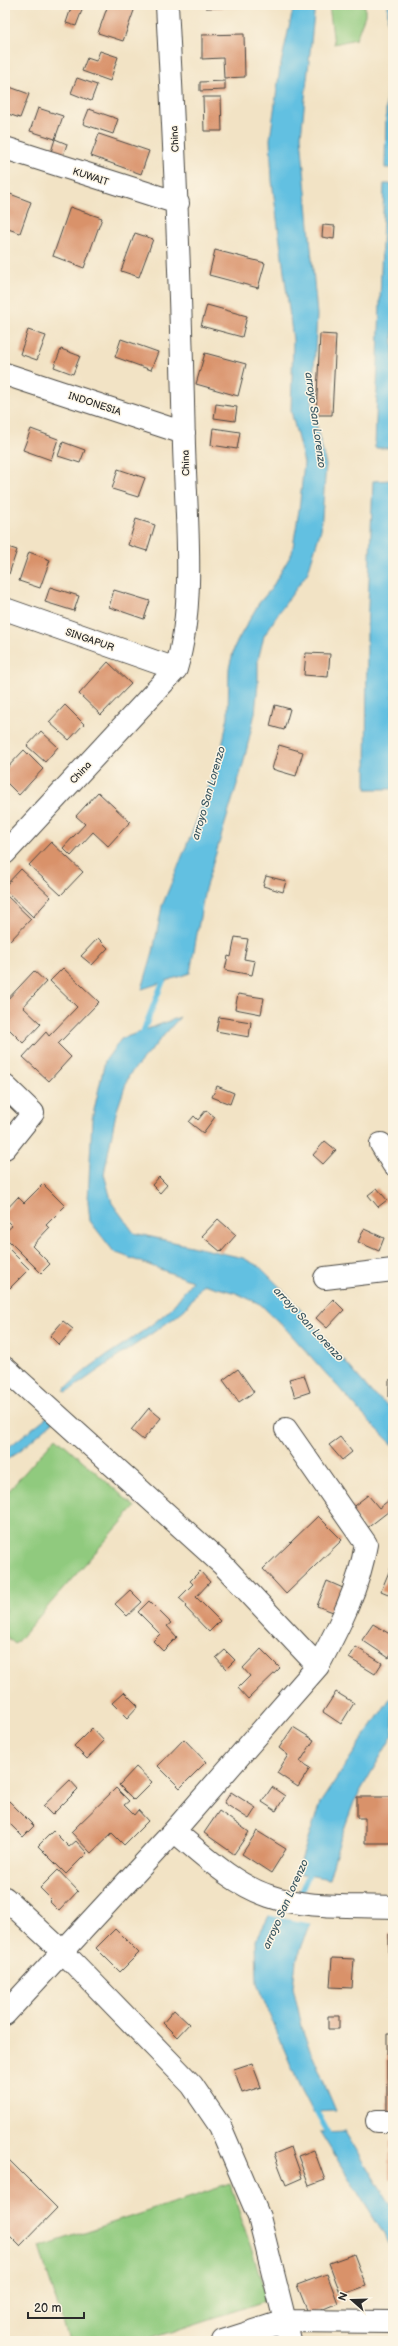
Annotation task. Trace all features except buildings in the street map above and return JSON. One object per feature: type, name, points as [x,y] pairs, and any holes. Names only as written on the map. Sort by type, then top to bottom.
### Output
[{"type":"street","name":"China","points":[[8,845],[176,669],[182,648],[186,624],[187,555],[178,203],[167,5]]},
{"type":"street","name":"KUWAIT","points":[[5,148],[178,203]]},
{"type":"street","name":"INDONESIA","points":[[5,374],[184,433]]},
{"type":"street","name":"SINGAPUR","points":[[5,609],[176,669]]},
{"type":"street","points":[[5,1086],[33,1113],[5,1148]]},
{"type":"street","points":[[380,1144],[393,1164]]},
{"type":"street","points":[[325,1278],[393,1270]]},
{"type":"street","points":[[5,1368],[222,1564],[318,1666]]},
{"type":"street","points":[[5,2014],[174,1831],[318,1666],[348,1606],[362,1570],[366,1544],[286,1429]]},
{"type":"street","points":[[174,1831],[216,1866],[269,1896],[311,1904],[393,1906]]},
{"type":"street","points":[[5,1898],[63,1952],[192,2085],[220,2126],[259,2217],[287,2331]]},
{"type":"street","points":[[222,2341],[287,2331],[393,2322]]},
{"type":"green space","points":[[329,5],[365,5],[365,15],[356,39],[334,44]]},
{"type":"green space","points":[[56,1437],[135,1507],[15,1644],[5,1635],[5,1495]]},
{"type":"green space","points":[[230,2184],[268,2300],[143,2341],[69,2341],[39,2247]]},
{"type":"water","points":[[294,5],[315,5],[301,136],[317,315],[312,406],[326,465],[321,529],[308,572],[264,636],[258,660],[258,684],[255,713],[243,765],[205,889],[190,973],[142,989],[153,952],[162,906],[196,822],[221,752],[228,716],[229,668],[235,645],[259,603],[271,589],[292,553],[299,510],[304,463],[291,411],[293,340],[272,181],[270,139],[280,68]]},
{"type":"water","points":[[388,5],[393,5],[393,168],[385,168]]},
{"type":"water","points":[[384,184],[393,184],[393,448],[375,448]]},
{"type":"water","points":[[393,480],[393,789],[366,789],[367,631],[373,481]]},
{"type":"water","points":[[180,1017],[129,1075],[116,1113],[104,1174],[112,1203],[134,1233],[243,1258],[260,1267],[286,1293],[372,1393],[393,1410],[393,1445],[365,1417],[286,1329],[260,1304],[236,1293],[203,1284],[185,1309],[174,1318],[67,1392],[64,1390],[88,1368],[142,1332],[167,1312],[192,1281],[114,1252],[90,1221],[88,1201],[92,1119],[105,1061],[121,1039]]},
{"type":"water","points":[[48,1416],[54,1421],[23,1448],[5,1461],[5,1450]]},
{"type":"water","points":[[393,1694],[393,1735],[354,1802],[339,1843],[329,1879],[297,1873],[320,1803]]},
{"type":"water","points":[[270,1914],[312,1920],[296,1961],[293,1987],[304,2035],[336,2111],[313,2112],[299,2085],[257,1984],[256,1940]]},
{"type":"water","points":[[345,2131],[393,2210],[393,2249],[320,2132]]},
{"type":"pier","points":[[270,1912],[312,1918],[314,1920],[312,1924],[267,1915]]},
{"type":"waterway","name":"arroyo San Lorenzo","points":[[141,1037],[165,976]]},
{"type":"waterway","name":"arroyo San Lorenzo","points":[[298,1898],[311,1870]]},
{"type":"waterway","name":"arroyo San Lorenzo","points":[[313,2105],[331,2138]]}]
